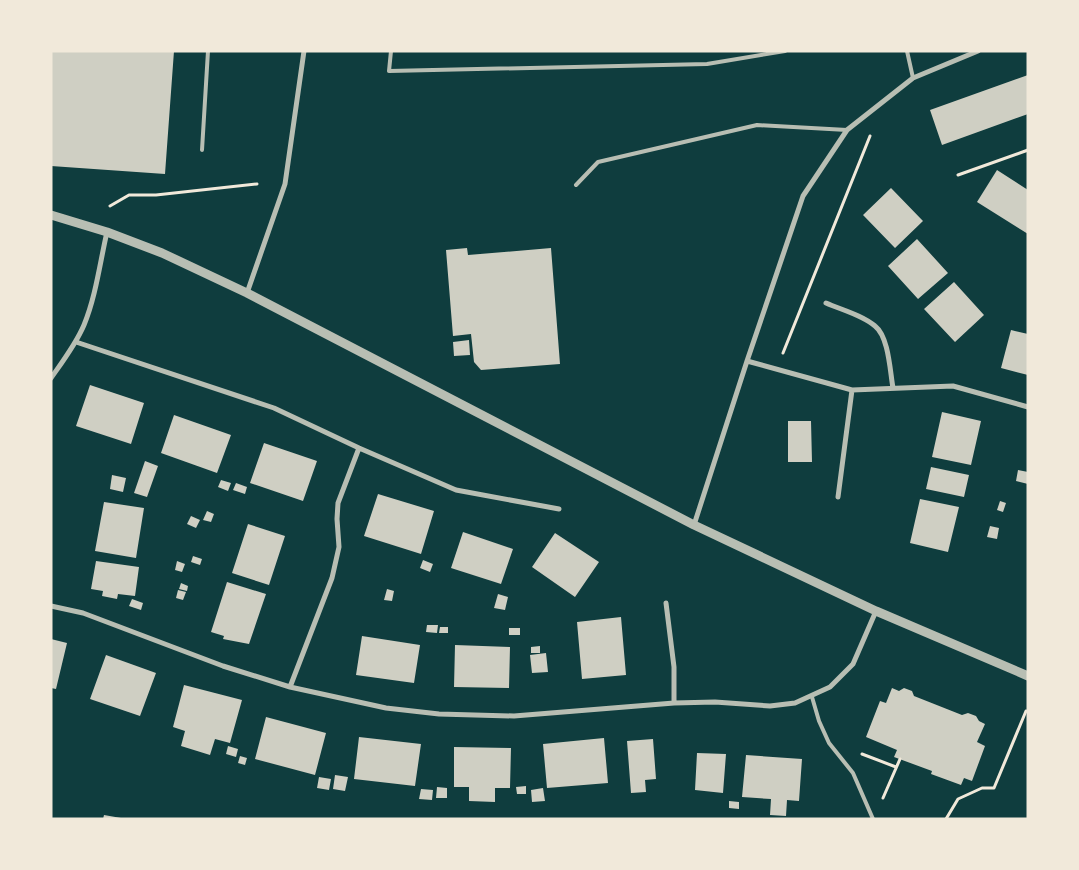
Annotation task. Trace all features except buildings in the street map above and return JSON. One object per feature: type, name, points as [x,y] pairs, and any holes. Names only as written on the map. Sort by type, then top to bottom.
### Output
[{"type":"street","points":[[247,293],[285,184],[304,51]]},
{"type":"street","points":[[694,525],[746,361],[803,196],[847,130],[913,78],[978,51]]},
{"type":"street","points":[[51,215],[107,232],[162,254],[247,293],[694,525],[876,611],[1028,676]]},
{"type":"street","points":[[51,378],[76,342],[84,324],[92,300],[107,232]]},
{"type":"street","points":[[826,303],[863,318],[877,327],[886,345],[893,388]]},
{"type":"street","points":[[76,342],[274,408],[359,448],[456,490],[559,509]]},
{"type":"street","points":[[746,361],[852,390],[953,386],[1028,407]]},
{"type":"street","points":[[838,496],[852,390]]},
{"type":"street","points":[[290,687],[332,578],[339,548],[338,503],[359,448]]},
{"type":"street","points":[[666,603],[674,667],[674,703]]},
{"type":"street","points":[[51,606],[82,613],[214,662],[290,687],[386,708],[439,714],[514,716],[674,703],[715,702],[770,706],[795,703],[830,687],[853,664],[876,611]]},
{"type":"lane","points":[[202,150],[208,51]]},
{"type":"lane","points":[[391,51],[389,70],[708,64],[785,51]]},
{"type":"lane","points":[[907,51],[913,78]]},
{"type":"lane","points":[[576,185],[598,162],[757,124],[847,130]]},
{"type":"lane","points":[[812,696],[819,721],[829,743],[853,773],[873,819]]},
{"type":"path","points":[[776,370],[872,132]]},
{"type":"path","points":[[958,175],[1028,150]]},
{"type":"path","points":[[110,206],[129,195],[156,195],[257,184]]},
{"type":"path","points":[[946,819],[958,799],[982,788],[994,788],[1026,711]]},
{"type":"path","points":[[836,752],[866,754],[896,767]]},
{"type":"path","points":[[882,802],[900,759]]}]
